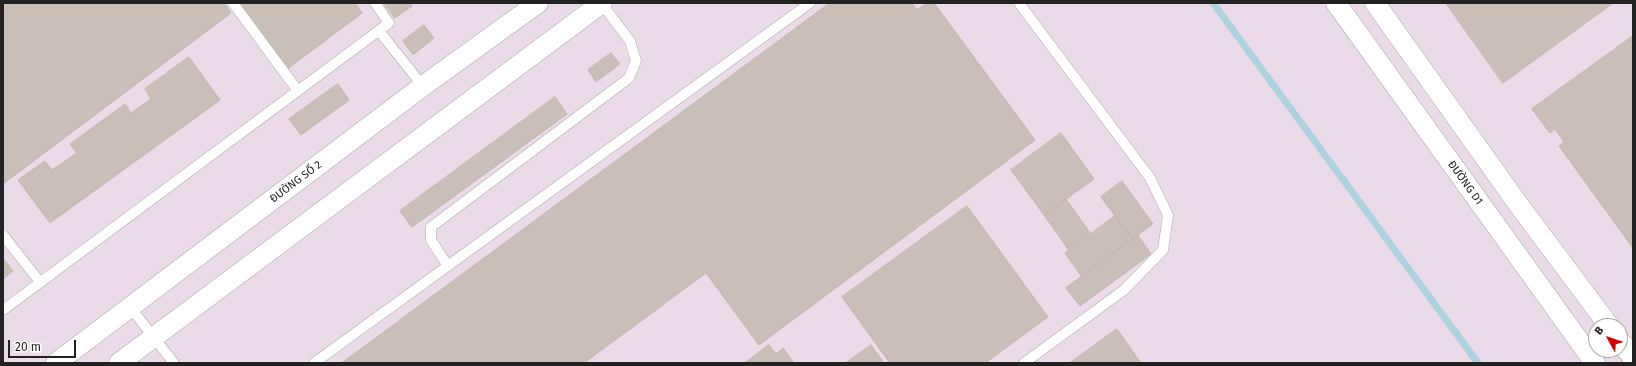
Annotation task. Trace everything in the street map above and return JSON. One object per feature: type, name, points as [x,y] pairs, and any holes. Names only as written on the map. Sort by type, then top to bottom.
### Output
[{"type":"street","name":"ĐƯỜNG SỐ 2","points":[[56,363],[423,86],[538,3]]},
{"type":"street","points":[[120,363],[601,3]]},
{"type":"street","name":"ĐƯỜNG D1","points":[[1336,3],[1595,363]]},
{"type":"street","points":[[1375,3],[1518,204],[1603,318]]},
{"type":"street","points":[[1494,223],[1518,204]]},
{"type":"lane","points":[[232,3],[298,90]]},
{"type":"lane","points":[[3,310],[390,23],[375,3]]},
{"type":"lane","points":[[448,266],[431,240],[431,227],[629,78],[636,61],[630,41],[601,3]]},
{"type":"lane","points":[[314,363],[810,3]]},
{"type":"lane","points":[[1018,3],[1150,178],[1168,215],[1163,250],[1130,284],[1124,290],[1024,363]]},
{"type":"lane","points":[[379,31],[423,86]]},
{"type":"lane","points":[[3,235],[40,282]]},
{"type":"lane","points":[[130,307],[174,363]]},
{"type":"shaded area","points":[[3,3],[1633,3],[1633,363],[3,363]]},
{"type":"building","points":[[3,3],[224,3],[231,13],[3,184]]},
{"type":"building","points":[[237,3],[355,3],[362,13],[286,70]]},
{"type":"building","points":[[384,3],[410,3],[412,6],[395,18]]},
{"type":"building","points":[[830,3],[912,3],[917,10],[927,3],[934,3],[1035,140],[759,345],[706,273],[584,363],[342,363]]},
{"type":"building","points":[[1446,3],[1613,3],[1503,83]]},
{"type":"building","points":[[424,25],[434,38],[413,55],[403,41]]},
{"type":"building","points":[[1633,36],[1633,248],[1559,146],[1564,142],[1555,129],[1550,133],[1532,109]]},
{"type":"building","points":[[611,53],[620,64],[596,82],[588,70]]},
{"type":"building","points":[[189,57],[220,100],[50,223],[18,180],[45,161],[52,170],[77,153],[70,144],[125,104],[131,113],[151,99],[145,89]]},
{"type":"building","points":[[338,84],[349,100],[301,135],[289,119]]},
{"type":"building","points":[[555,97],[567,114],[412,227],[400,211]]},
{"type":"building","points":[[1061,133],[1094,179],[1044,215],[1011,170]]},
{"type":"building","points":[[1122,181],[1153,224],[1132,239],[1101,197]]},
{"type":"building","points":[[1066,199],[1090,233],[1068,249],[1044,215]]},
{"type":"building","points":[[967,206],[1048,317],[985,363],[890,363],[842,297]]},
{"type":"building","points":[[1115,216],[1132,239],[1082,277],[1065,253]]},
{"type":"building","points":[[1138,235],[1151,254],[1080,306],[1066,288]]},
{"type":"building","points":[[3,258],[13,271],[3,279]]},
{"type":"building","points":[[1117,329],[1141,363],[1070,363]]},
{"type":"building","points":[[769,345],[776,354],[783,348],[794,363],[745,363]]},
{"type":"building","points":[[871,345],[884,363],[846,363]]},
{"type":"waterway","points":[[1213,3],[1478,363]]}]
